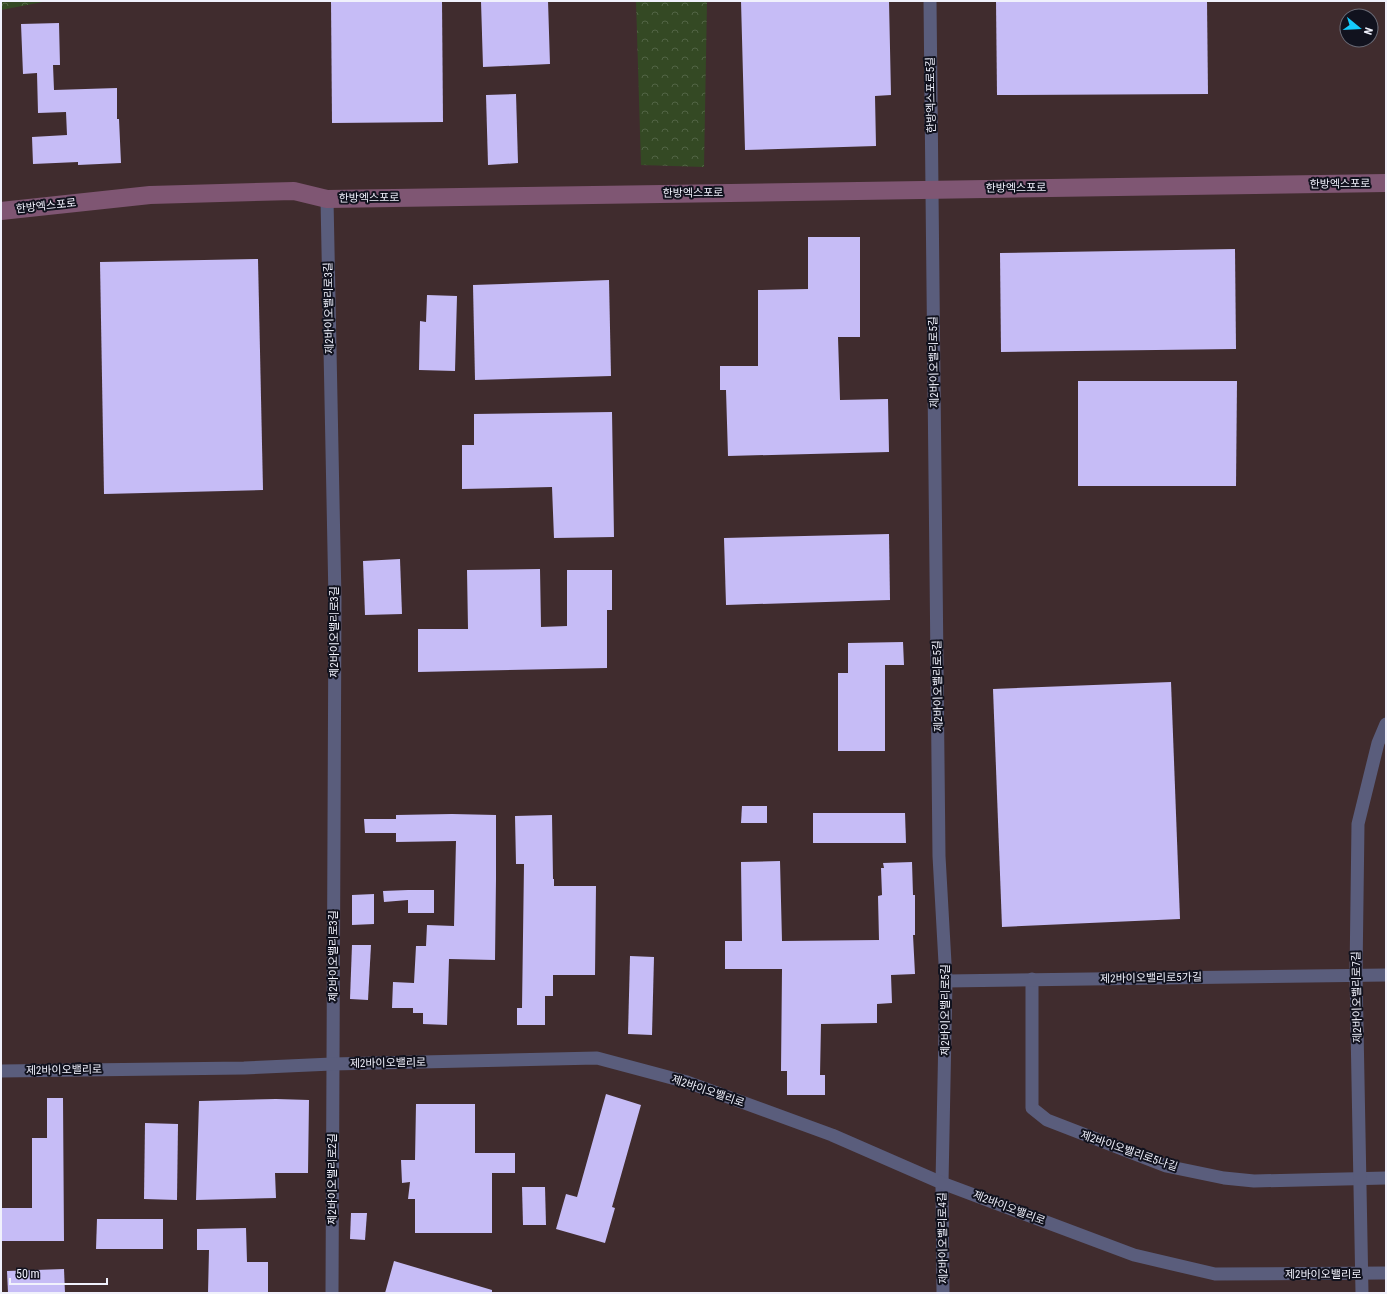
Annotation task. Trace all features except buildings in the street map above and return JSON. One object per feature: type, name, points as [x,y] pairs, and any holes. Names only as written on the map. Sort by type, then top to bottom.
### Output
[{"type":"street","name":"한방엑스포로5길","points":[[930,1],[932,189]]},
{"type":"street","name":"한방엑스포로","points":[[1,212],[150,195],[294,191],[327,199],[1386,183]]},
{"type":"street","name":"제2바이오밸리로5길","points":[[932,189],[940,856],[946,981],[942,1183]]},
{"type":"street","name":"제2바이오밸리로3길","points":[[327,199],[335,600],[332,1064]]},
{"type":"street","name":"제2바이오밸리로7길","points":[[1362,1293],[1356,974],[1358,824],[1378,743],[1386,724]]},
{"type":"street","name":"제2바이오밸리로5가길","points":[[946,981],[1386,974]]},
{"type":"street","name":"제2바이오밸리로5나길","points":[[1032,979],[1032,1108],[1047,1120],[1166,1166],[1224,1178],[1254,1181],[1360,1178]]},
{"type":"street","name":"제2바이오밸리로","points":[[1,1071],[244,1068],[332,1064],[597,1058],[687,1082],[832,1135],[942,1183],[1134,1255],[1215,1274],[1386,1274]]},
{"type":"street","name":"제2바이오밸리로2길","points":[[332,1064],[332,1293]]},
{"type":"street","points":[[1360,1178],[1386,1178]]},
{"type":"street","name":"제2바이오밸리로4길","points":[[942,1183],[943,1293]]},
{"type":"shaded area","points":[[1,1],[1386,1],[1386,1293],[1,1293]]},
{"type":"green space","points":[[1,1],[48,1],[1,10]]},
{"type":"green space","points":[[636,1],[707,1],[704,167],[641,165]]}]
